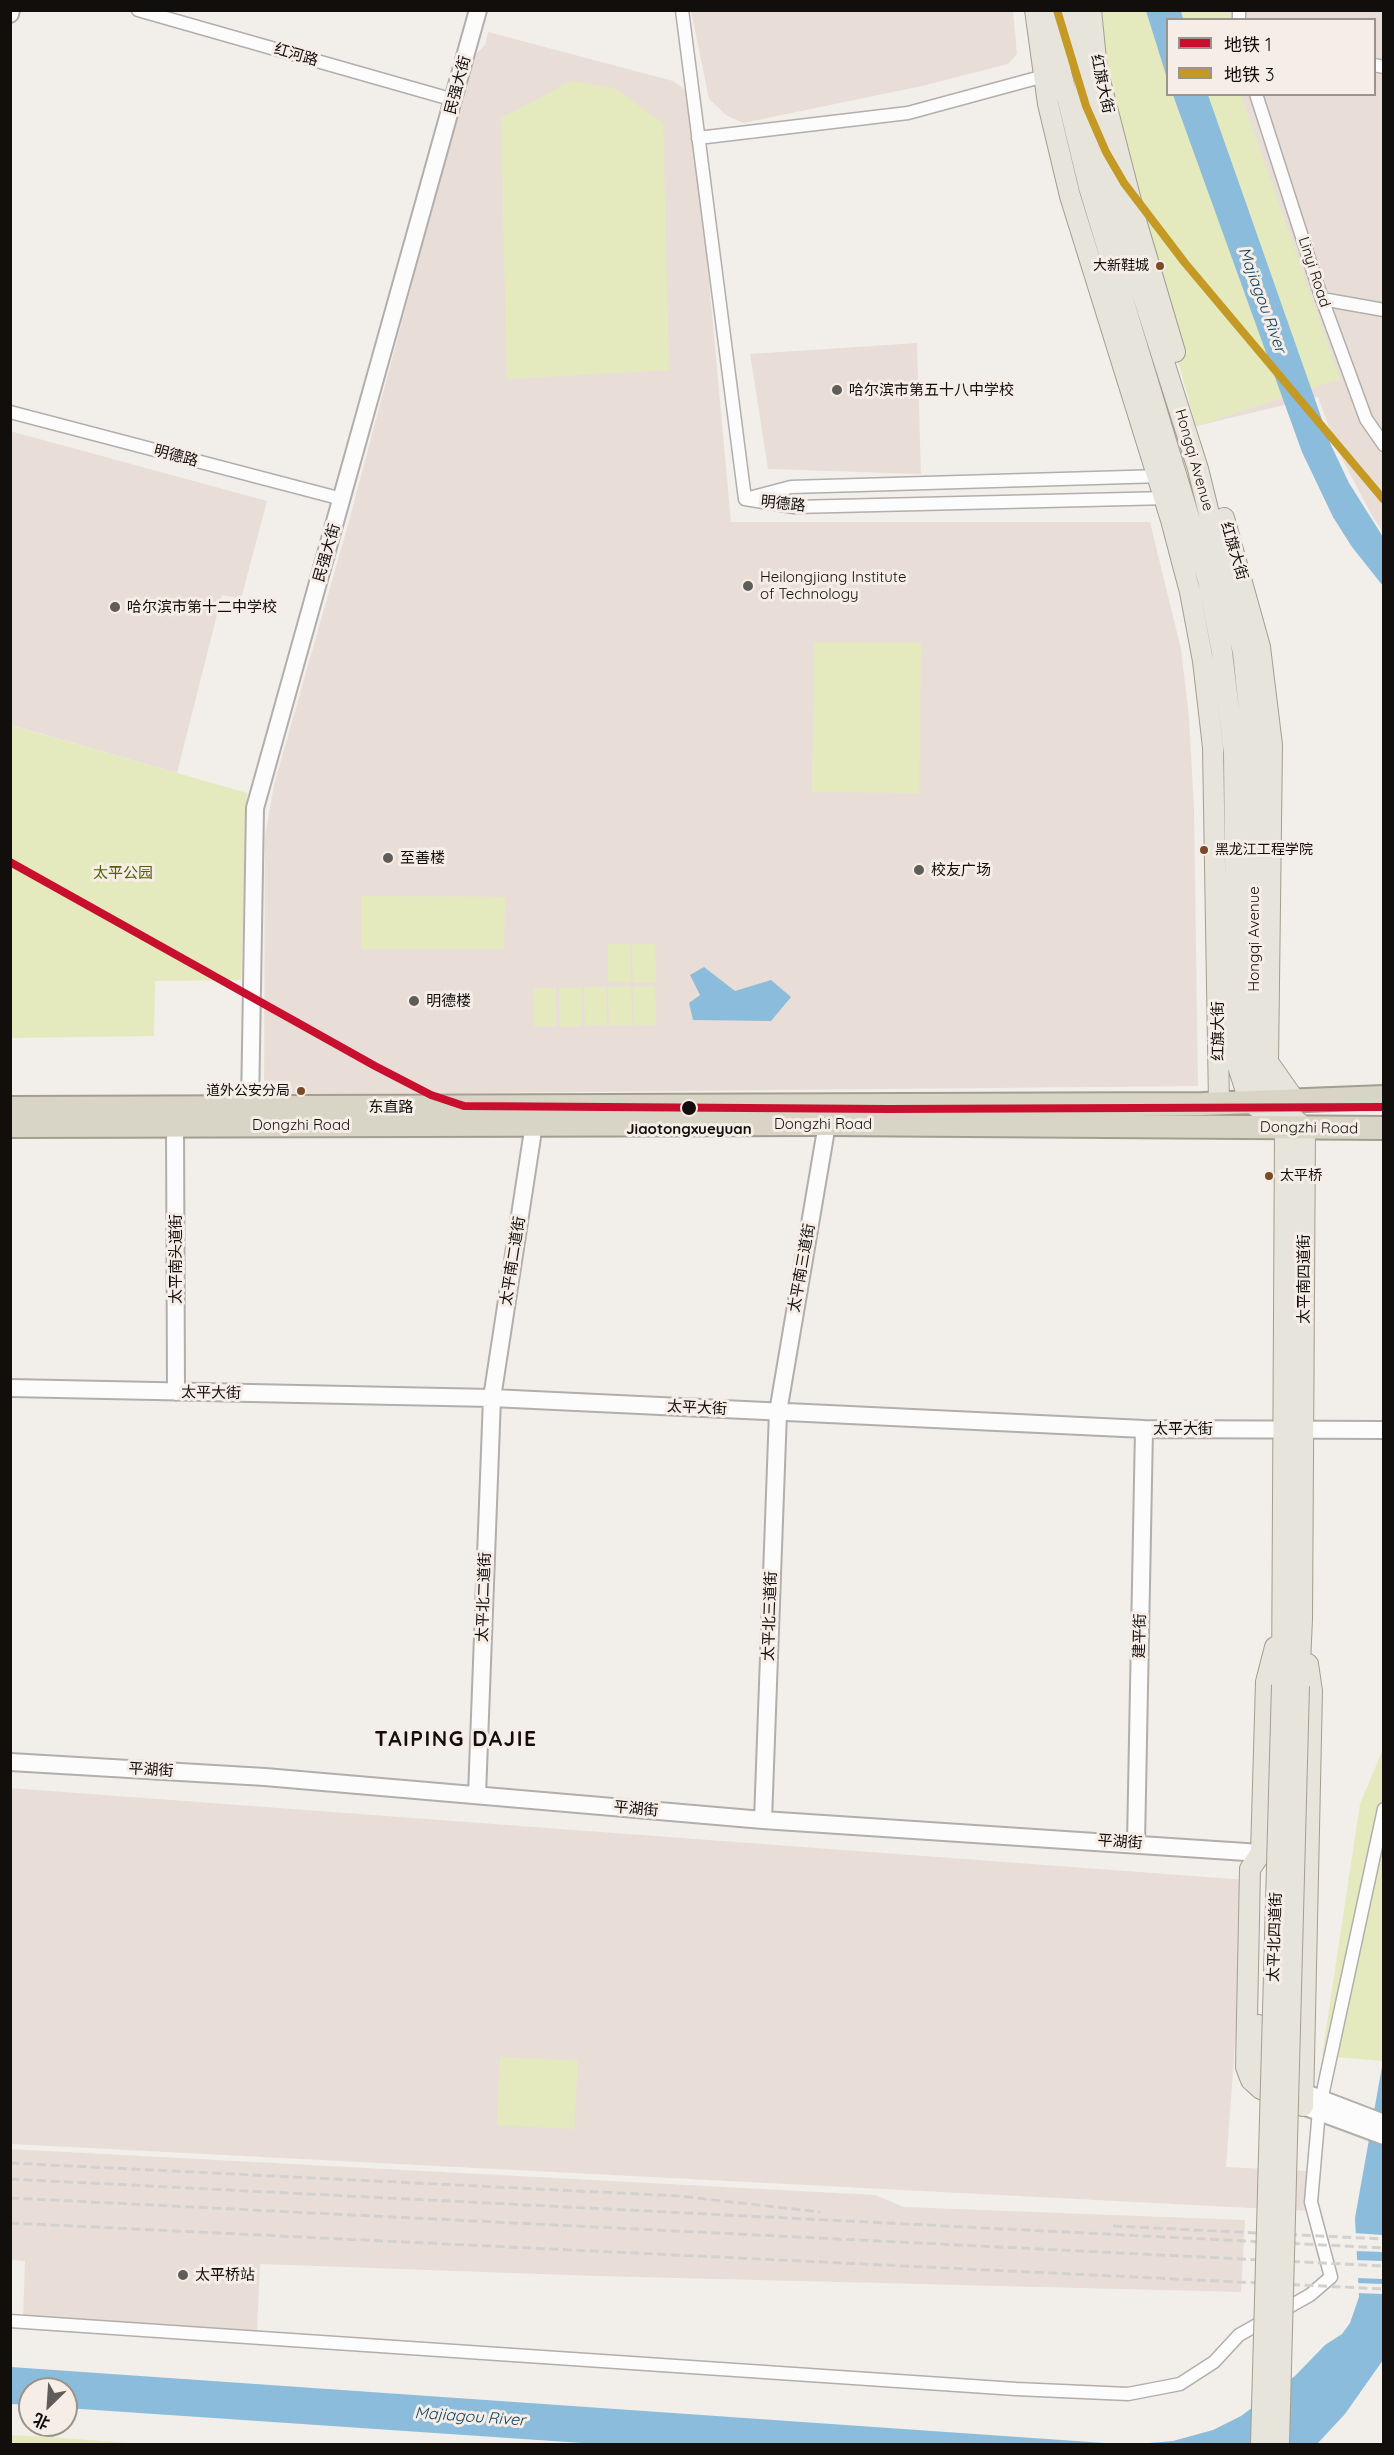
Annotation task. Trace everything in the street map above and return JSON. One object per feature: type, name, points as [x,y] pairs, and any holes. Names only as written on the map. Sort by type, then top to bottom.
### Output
[{"type":"highway","name":"东直路","points":[[10,1108],[1219,1103],[1383,1097]]},
{"type":"highway","name":"Dongzhi Road","points":[[10,1126],[827,1124],[1383,1128]]},
{"type":"main road","points":[[1035,10],[1052,74]]},
{"type":"main road","name":"Hongqi Avenue","points":[[1055,10],[1052,74],[1089,187],[1166,476],[1208,580],[1222,652],[1234,753],[1246,1063]]},
{"type":"main road","name":"Hongqi Avenue","points":[[1072,10],[1091,120],[1110,192],[1198,469],[1243,652],[1253,748],[1246,1063]]},
{"type":"main road","name":"红旗大街","points":[[1091,10],[1097,69],[1134,213],[1250,606],[1260,647],[1272,745],[1268,1062],[1294,1099]]},
{"type":"main road","name":"红旗大街","points":[[1173,498],[1203,662],[1213,747],[1219,1103]]},
{"type":"main road","points":[[1246,1063],[1260,1100],[1295,1128]]},
{"type":"main road","name":"太平南四道街","points":[[1283,1429],[1295,1128]]},
{"type":"main road","name":"太平南四道街","points":[[1295,1128],[1303,1429]]},
{"type":"main road","name":"太平北四道街","points":[[1279,2445],[1291,1685],[1284,1611],[1283,1429]]},
{"type":"main road","name":"太平北四道街","points":[[1261,2445],[1291,1685],[1302,1619],[1303,1429]]},
{"type":"main road","points":[[1284,1611],[1266,1682],[1261,1852],[1250,1869],[1246,2067],[1251,2080],[1261,2089],[1311,2102],[1312,1691],[1302,1619]]},
{"type":"street","name":"红河路","points":[[138,10],[454,100]]},
{"type":"street","name":"民强大街","points":[[250,1107],[255,808],[478,10]]},
{"type":"street","points":[[682,10],[745,499]]},
{"type":"street","points":[[698,138],[908,113],[1052,74]]},
{"type":"street","name":"Linyi Road","points":[[1257,96],[1322,299],[1366,419],[1383,445]]},
{"type":"street","points":[[1322,299],[1383,309]]},
{"type":"street","name":"明德路","points":[[10,412],[342,499]]},
{"type":"street","name":"明德路","points":[[745,499],[791,487],[1166,476]]},
{"type":"street","name":"明德路","points":[[745,499],[794,507],[1173,498]]},
{"type":"street","name":"太平南二道街","points":[[492,1398],[534,1124]]},
{"type":"street","name":"太平南三道街","points":[[778,1412],[827,1124]]},
{"type":"street","name":"太平南头道街","points":[[176,1125],[176,1392]]},
{"type":"street","name":"太平大街","points":[[10,1388],[492,1398],[1144,1429],[1383,1430]]},
{"type":"street","name":"太平北二道街","points":[[477,1795],[492,1398]]},
{"type":"street","name":"太平北三道街","points":[[763,1820],[778,1412]]},
{"type":"street","name":"建平街","points":[[1137,1843],[1144,1429]]},
{"type":"street","name":"平湖街","points":[[10,1762],[265,1777],[763,1820],[1261,1852]]},
{"type":"street","points":[[10,2321],[1016,2389],[1128,2394],[1180,2384],[1214,2362],[1239,2335],[1310,2295],[1331,2277],[1311,2202],[1311,2102],[1383,1809]]},
{"type":"street","points":[[1311,2102],[1355,2119],[1383,2136]]},
{"type":"street","points":[[1355,2119],[1383,2122]]},
{"type":"shaded area","points":[[691,11],[1013,11],[1017,54],[1008,64],[922,86],[743,123],[726,115],[709,99]]},
{"type":"shaded area","points":[[1090,11],[1383,11],[1383,532],[1336,447],[1318,397],[1196,426],[1098,64]]},
{"type":"shaded area","name":"Heilongjiang Institute of Technology","points":[[488,32],[673,81],[692,95],[731,522],[1150,522],[1181,649],[1189,717],[1194,808],[1198,1086],[264,1095],[265,836],[274,785],[349,521],[472,58],[485,45]]},
{"type":"shaded area","name":"哈尔滨市第五十八中学校","points":[[917,343],[921,474],[768,469],[750,354]]},
{"type":"shaded area","name":"哈尔滨市第十二中学校","points":[[10,431],[267,501],[241,599],[222,595],[177,773],[11,725]]},
{"type":"shaded area","points":[[10,1788],[1247,1880],[1226,2167],[1306,2171],[1309,2211],[11,2144]]},
{"type":"shaded area","points":[[10,2149],[875,2195],[904,2207],[1245,2220],[1241,2292],[596,2276],[260,2264],[257,2331],[23,2318],[25,2261],[11,2260]]},
{"type":"green space","points":[[1090,11],[1229,11],[1229,18],[1166,18],[1166,96],[1241,96],[1340,379],[1196,426],[1098,64]]},
{"type":"green space","points":[[572,81],[614,88],[663,123],[669,370],[507,379],[501,118]]},
{"type":"green space","points":[[814,642],[921,643],[919,793],[812,792]]},
{"type":"green space","name":"太平公园","points":[[10,725],[247,793],[241,980],[155,981],[154,1036],[11,1038]]},
{"type":"green space","points":[[361,896],[505,897],[504,949],[361,949]]},
{"type":"green space","points":[[608,944],[630,944],[631,982],[608,982]]},
{"type":"green space","points":[[632,944],[655,944],[656,982],[633,983]]},
{"type":"green space","points":[[631,986],[632,1025],[609,1025],[608,987]]},
{"type":"green space","points":[[655,986],[656,1025],[634,1025],[633,987]]},
{"type":"green space","points":[[584,987],[606,987],[607,1025],[585,1026]]},
{"type":"green space","points":[[533,988],[556,988],[556,1026],[534,1026]]},
{"type":"green space","points":[[559,988],[581,988],[582,1026],[560,1027]]},
{"type":"green space","points":[[1383,1749],[1383,2061],[1322,2056],[1360,1804]]},
{"type":"green space","points":[[500,2057],[578,2061],[574,2129],[497,2125]]},
{"type":"green space","points":[[11,2435],[144,2444],[11,2444]]},
{"type":"water","points":[[1146,11],[1181,11],[1183,18],[1166,18],[1166,75]]},
{"type":"water","name":"Majiagou River","points":[[1173,96],[1208,96],[1331,445],[1349,483],[1383,537],[1383,586],[1352,547],[1333,517],[1302,452]]},
{"type":"water","points":[[704,967],[735,991],[771,980],[791,997],[771,1021],[693,1020],[689,1003],[700,995],[690,975]]},
{"type":"water","points":[[1383,2061],[1383,2360],[1345,2414],[1317,2444],[1137,2444],[1173,2441],[1213,2430],[1241,2416],[1295,2376],[1325,2345],[1342,2334],[1350,2323],[1359,2297],[1355,2218]]},
{"type":"water","name":"Majiagou River","points":[[10,2367],[1119,2444],[597,2444],[78,2409],[78,2377],[18,2377],[18,2404],[11,2404]]},
{"type":"pier","points":[[1353,2233],[1383,2235],[1383,2252],[1354,2251]]},
{"type":"pier","points":[[1354,2260],[1383,2261],[1383,2279],[1355,2278]]},
{"type":"pier","points":[[1355,2283],[1383,2284],[1383,2294],[1356,2293]]},
{"type":"railway","points":[[10,2163],[679,2196],[820,2212]]},
{"type":"railway","points":[[10,2179],[1384,2248]]},
{"type":"railway","points":[[10,2198],[1384,2266]]},
{"type":"railway","points":[[10,2223],[1384,2289]]},
{"type":"railway","points":[[1113,2226],[1384,2239]]},
{"type":"metro line","name":"3","points":[[1057,10],[1086,106],[1106,152],[1124,183],[1185,263],[1384,500]]},
{"type":"metro line","name":"1","points":[[10,862],[375,1066],[431,1095],[464,1106],[888,1109],[1384,1107]]},
{"type":"place","name":"大新鞋城","points":[[1160,266]]},
{"type":"place","name":"哈尔滨市第五十八中学校","points":[[837,390]]},
{"type":"place","name":"Heilongjiang Institute of Technology","points":[[748,586]]},
{"type":"place","name":"哈尔滨市第十二中学校","points":[[115,607]]},
{"type":"place","name":"黑龙江工程学院","points":[[1204,850]]},
{"type":"place","name":"至善楼","points":[[388,858]]},
{"type":"place","name":"校友广场","points":[[919,870]]},
{"type":"place","name":"明德楼","points":[[414,1001]]},
{"type":"place","name":"道外公安分局","points":[[301,1091]]},
{"type":"place","name":"Jiaotongxueyuan","points":[[689,1108]]},
{"type":"place","name":"太平桥","points":[[1269,1176]]},
{"type":"place","name":"太平桥站","points":[[183,2275]]},
{"type":"district","name":"TAIPING DAJIE","points":[[456,1740]]}]
